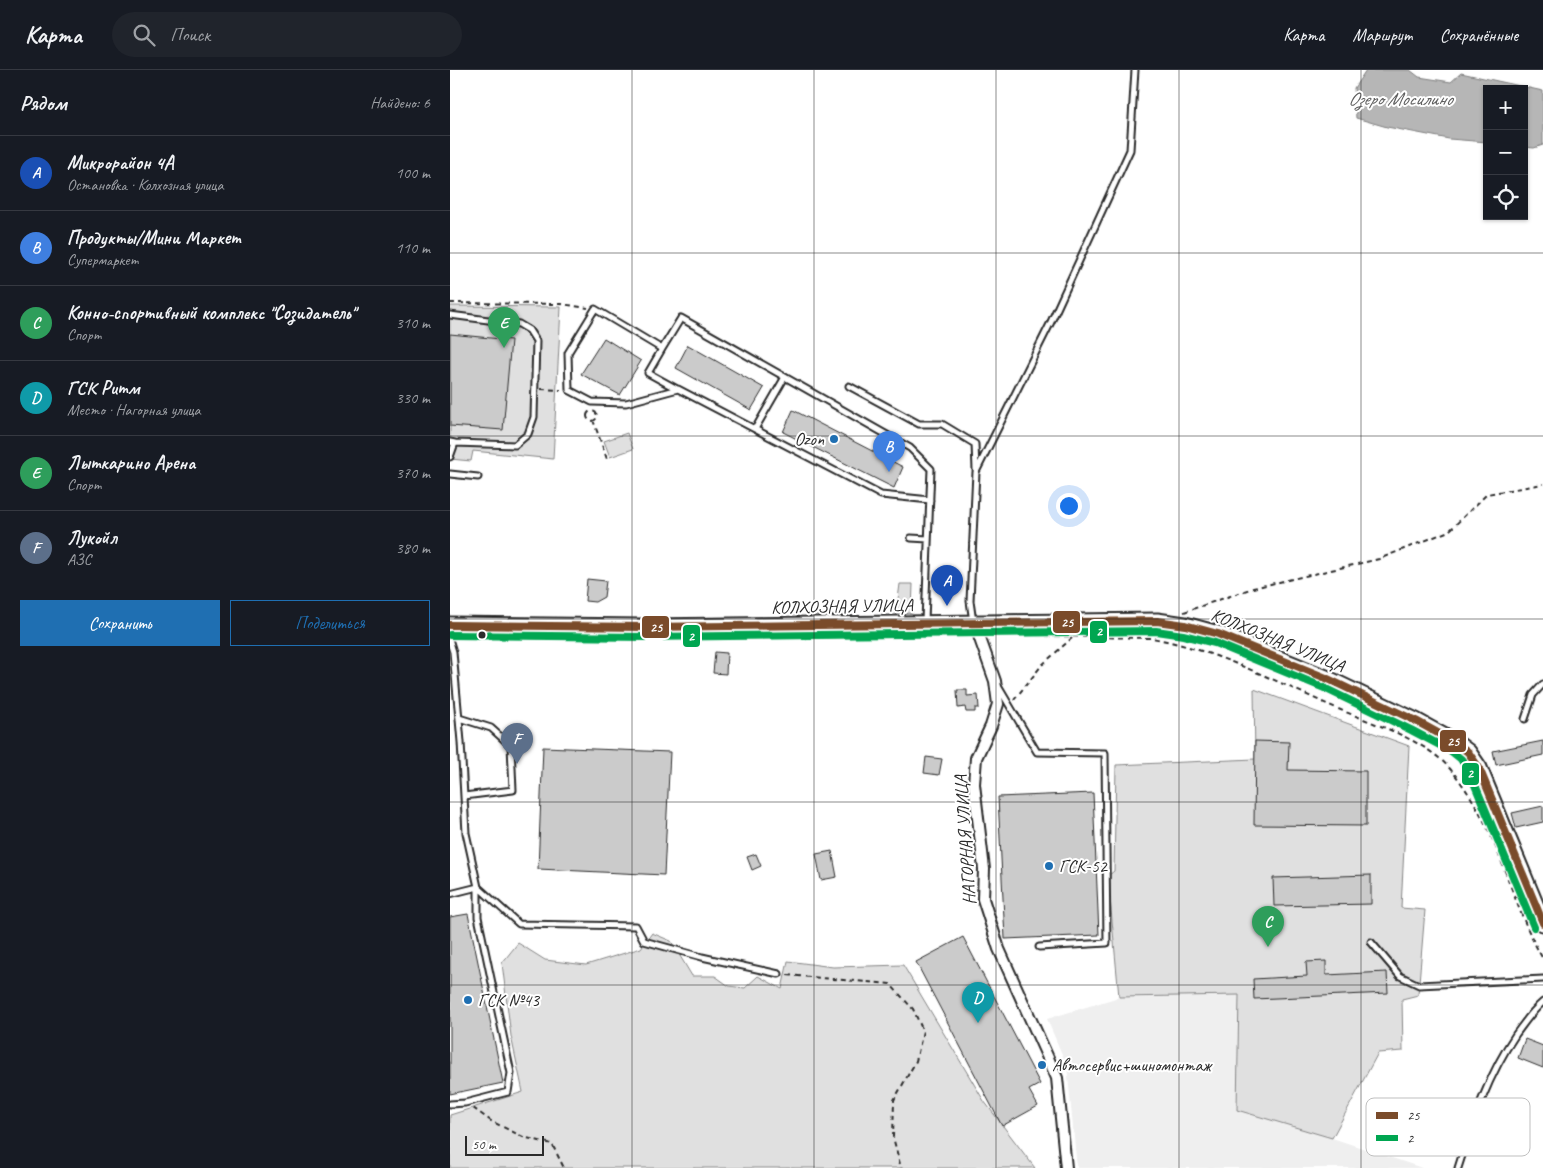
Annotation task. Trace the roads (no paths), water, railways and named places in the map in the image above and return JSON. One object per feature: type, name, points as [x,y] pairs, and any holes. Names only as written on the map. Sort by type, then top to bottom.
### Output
[{"type":"street","name":"КОЛХОЗНАЯ УЛИЦА","points":[[450,625],[645,627],[1157,621],[1199,628],[1318,675],[1456,743],[1474,759],[1480,768],[1543,923]]},
{"type":"street","name":"НАГОРНАЯ УЛИЦА","points":[[974,622],[995,681],[998,704],[991,726],[976,758],[974,784],[984,869],[983,899],[999,949],[1057,1078],[1066,1168]]},
{"type":"lane","points":[[976,472],[1050,324],[1130,150],[1135,70]]},
{"type":"lane","points":[[662,349],[595,309],[568,353],[569,390],[592,402],[626,403],[678,389]]},
{"type":"lane","points":[[450,315],[519,324],[529,330],[536,341],[534,417],[528,434],[515,445],[453,442],[450,457]]},
{"type":"lane","points":[[925,624],[928,539],[930,500],[931,469],[910,448],[681,318],[648,373],[880,495],[930,500]]},
{"type":"lane","points":[[755,429],[785,377]]},
{"type":"lane","points":[[849,386],[919,424],[942,424],[975,444],[976,472],[970,601],[974,622]]},
{"type":"lane","points":[[450,474],[478,477]]},
{"type":"lane","points":[[911,538],[928,539]]},
{"type":"lane","points":[[450,642],[453,652],[459,718],[466,833],[478,887],[478,917],[511,1073],[508,1092],[465,1103],[450,1104]]},
{"type":"lane","points":[[995,681],[1038,752],[1105,753],[1107,943],[1039,947]]},
{"type":"lane","points":[[1525,719],[1533,695],[1543,684]]},
{"type":"lane","points":[[459,718],[491,728],[511,746],[513,790],[464,796]]},
{"type":"lane","points":[[450,894],[478,887]]},
{"type":"lane","points":[[478,887],[519,924],[636,926],[644,941],[702,957],[780,974]]},
{"type":"lane","points":[[1370,942],[1400,976],[1419,984],[1543,979]]},
{"type":"lane","points":[[1482,1098],[1502,1055],[1532,1011],[1543,1002]]},
{"type":"lane","points":[[1458,1168],[1462,1156]]},
{"type":"water","name":"Озеро Мосилино","points":[[1366,70],[1410,70],[1419,77],[1451,82],[1461,73],[1516,85],[1483,85],[1483,142],[1449,139],[1387,127],[1356,118],[1354,88]]},
{"type":"water","name":"Озеро Мосилино","points":[[1528,88],[1543,91],[1543,145],[1534,148],[1528,147]]},
{"type":"place","name":"Лыткарино Арена","points":[[504,348]]},
{"type":"place","name":"Ozon","points":[[834,439]]},
{"type":"place","name":"Продукты/Мини Маркет","points":[[889,472]]},
{"type":"place","name":"Микрорайон 4А","points":[[947,606]]},
{"type":"place","name":"Лукойл","points":[[517,764]]},
{"type":"place","name":"ГСК-52","points":[[1049,866]]},
{"type":"place","name":"Конно-спортивный комплекс \"Созидатель\"","points":[[1268,947]]},
{"type":"place","name":"ГСК №43","points":[[468,1000]]},
{"type":"place","name":"ГСК Ритм","points":[[978,1023]]},
{"type":"place","name":"Автосервис+шиномонтаж","points":[[1042,1065]]}]
